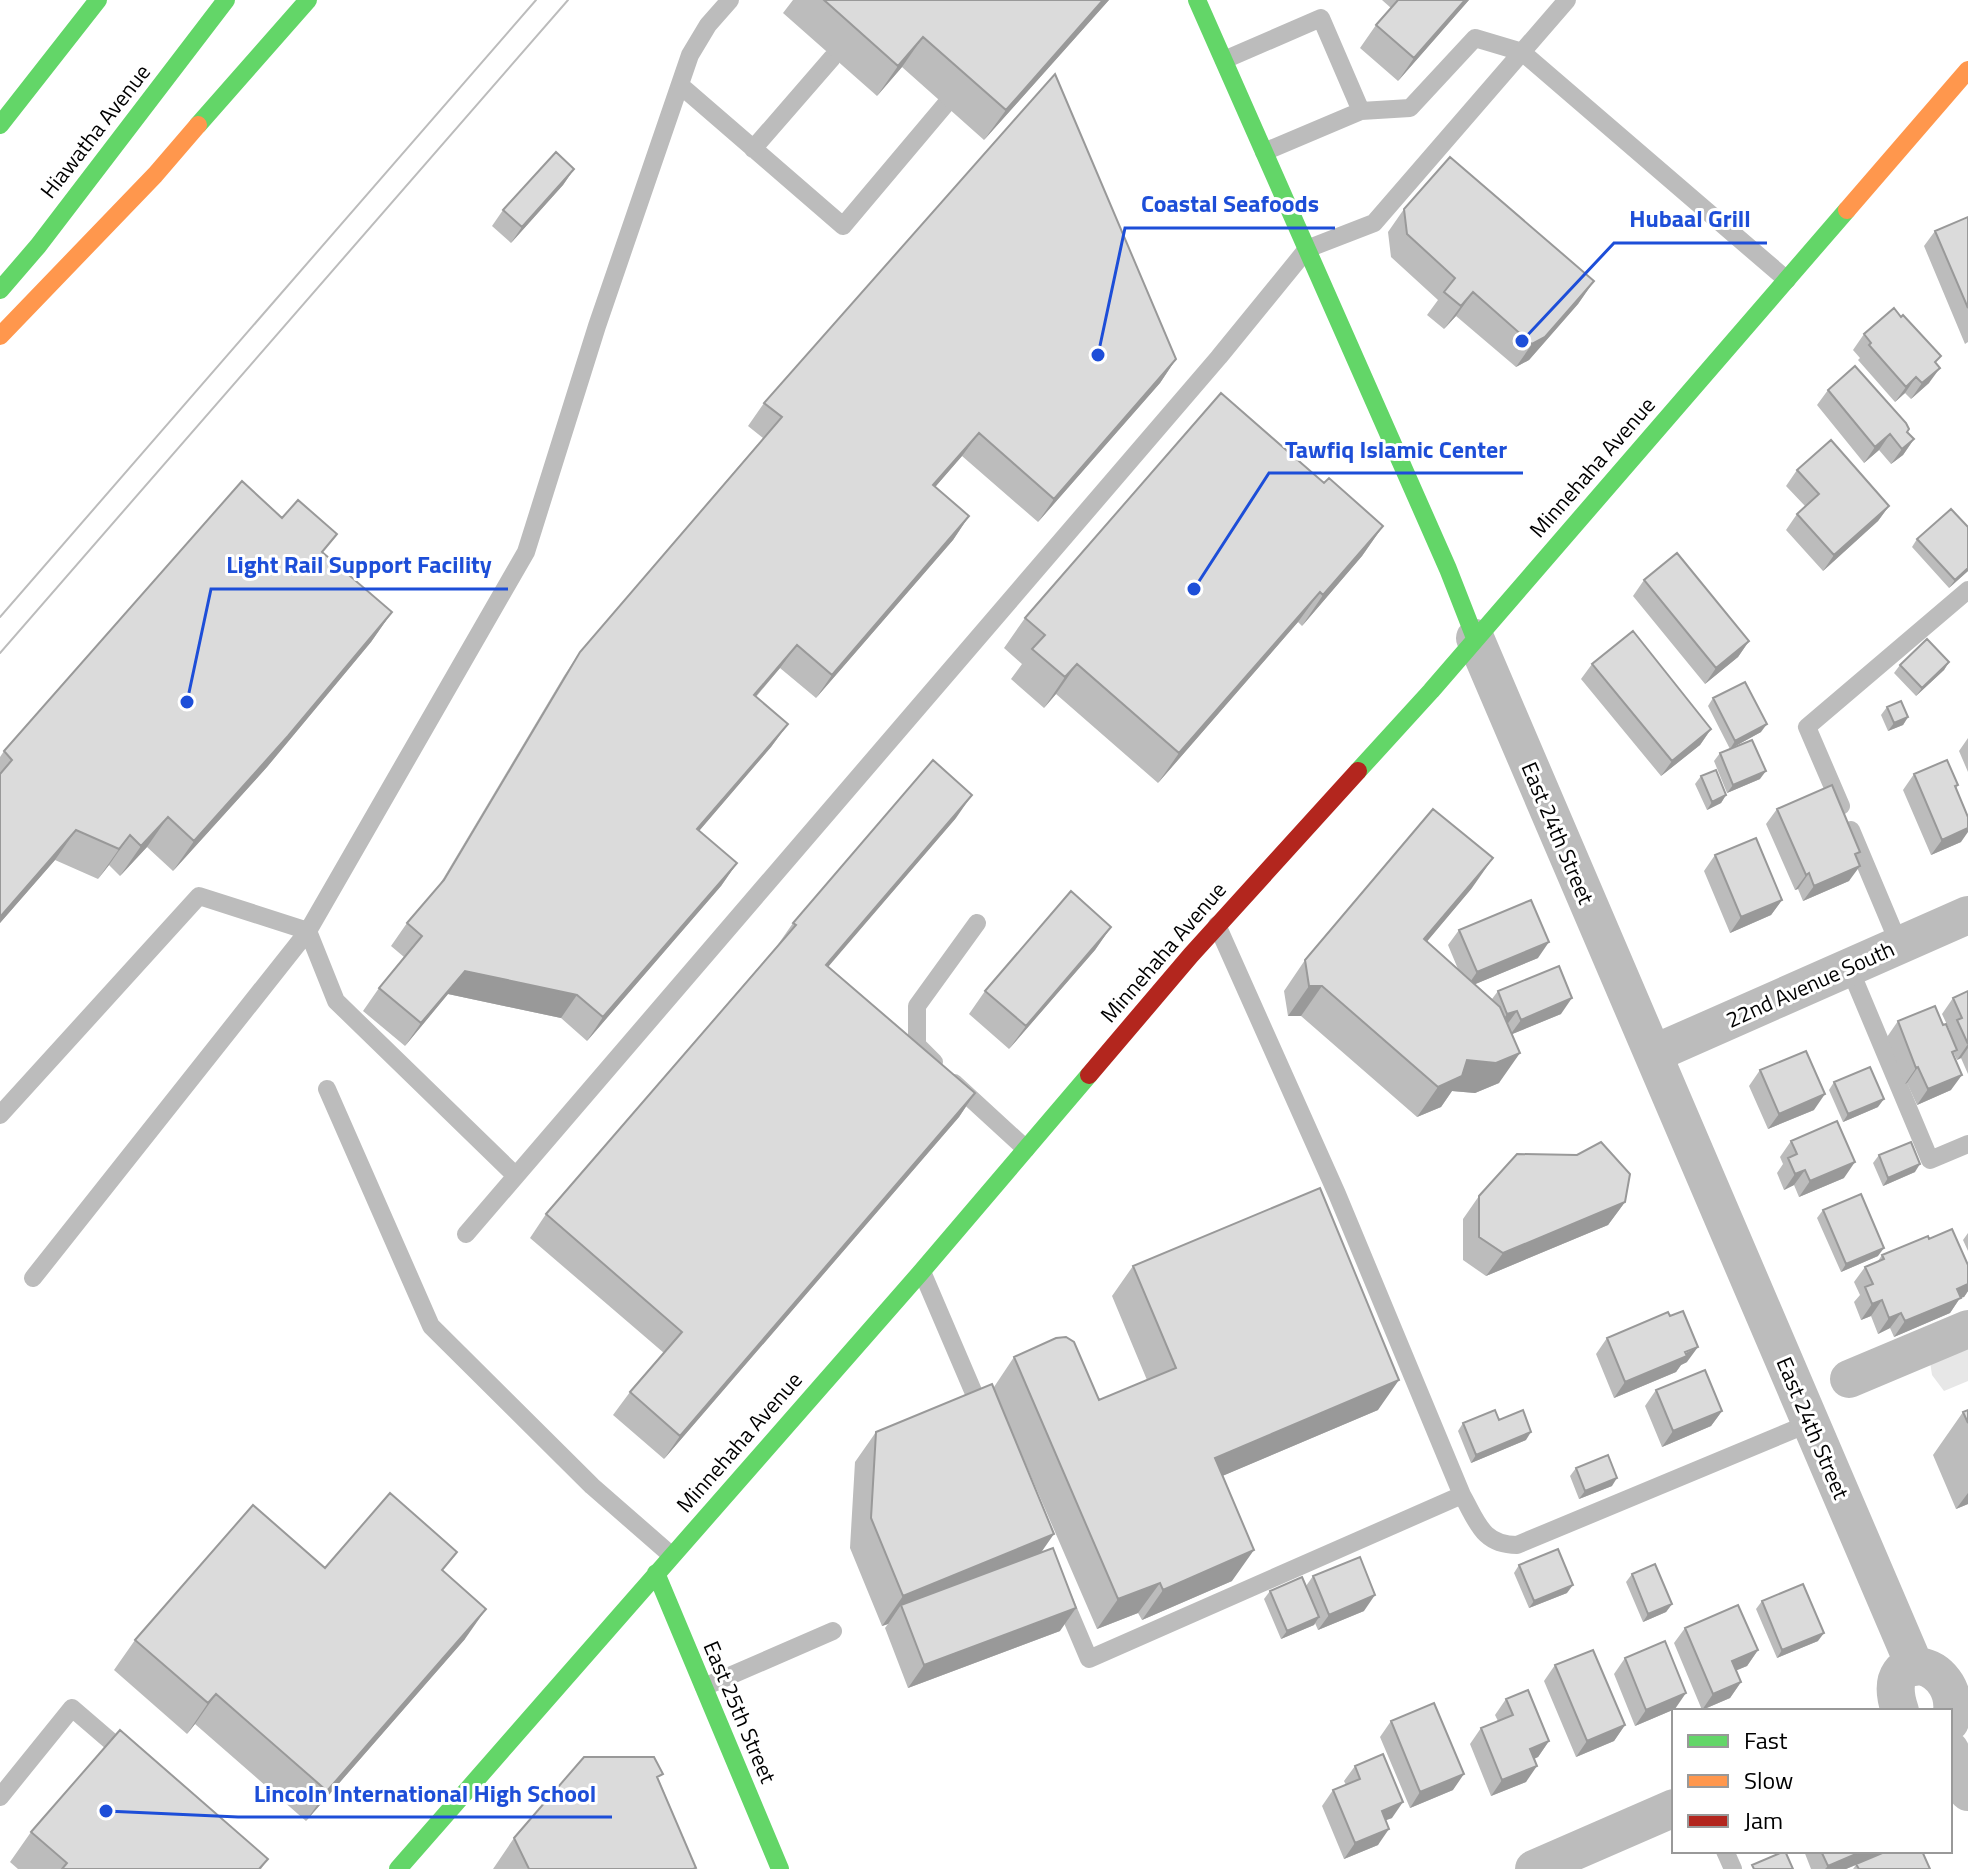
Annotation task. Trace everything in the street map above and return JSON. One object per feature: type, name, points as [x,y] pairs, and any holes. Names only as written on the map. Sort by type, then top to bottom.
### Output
[{"type":"main road","points":[[12,110],[82,0]]},
{"type":"main road","points":[[0,125],[98,0]]},
{"type":"main road","name":"Hiawatha Avenue","points":[[0,290],[38,246],[226,0]]},
{"type":"main road","points":[[0,336],[155,175],[308,0]]},
{"type":"main road","name":"East 24th Street","points":[[1197,0],[1448,569],[1475,638]]},
{"type":"main road","name":"Minnehaha Avenue","points":[[398,1869],[922,1271],[1217,925],[1431,691],[1968,70]]},
{"type":"main road","name":"East 25th Street","points":[[656,1573],[780,1869]]},
{"type":"street","name":"East 24th Street","points":[[1475,638],[1915,1667]]},
{"type":"street","name":"22nd Avenue South","points":[[1653,1054],[1968,915]]},
{"type":"street","points":[[1849,1379],[1968,1329]]},
{"type":"street","points":[[1898,1709],[1900,1681],[1915,1667],[1935,1665],[1964,1682],[1961,1704],[1952,1719]]},
{"type":"street","points":[[1952,1755],[1968,1792]]},
{"type":"street","points":[[1534,1869],[1672,1809]]},
{"type":"lane","points":[[33,1278],[308,931],[526,552],[597,326],[690,55],[708,25],[730,0]]},
{"type":"lane","points":[[466,1234],[1209,370],[1307,249],[1374,223],[1567,0]]},
{"type":"lane","points":[[1224,60],[1321,18],[1361,111]]},
{"type":"lane","points":[[1264,152],[1361,111],[1410,108],[1475,38],[1522,52],[1787,280]]},
{"type":"lane","points":[[753,149],[832,58]]},
{"type":"lane","points":[[680,85],[843,226],[945,105]]},
{"type":"lane","points":[[1899,944],[1807,727],[1968,590]]},
{"type":"lane","points":[[0,1115],[199,896],[308,931]]},
{"type":"lane","points":[[977,923],[917,1006],[917,1045],[969,1099],[1026,1149]]},
{"type":"lane","points":[[1217,925],[1337,1194],[1462,1495],[1485,1534],[1499,1545],[1517,1545],[1810,1423]]},
{"type":"lane","points":[[308,931],[336,1001],[516,1176]]},
{"type":"lane","points":[[1849,967],[1930,1160],[1968,1144]]},
{"type":"lane","points":[[327,1089],[431,1326],[592,1486],[671,1555]]},
{"type":"lane","points":[[922,1271],[992,1433]]},
{"type":"lane","points":[[1053,1574],[1089,1659],[1462,1495]]},
{"type":"lane","points":[[704,1687],[833,1631]]},
{"type":"lane","points":[[0,1797],[72,1708],[142,1768]]},
{"type":"shaded area","points":[[1968,1338],[1968,1381],[1944,1391],[1932,1375],[1929,1355]]},
{"type":"building","points":[[824,0],[1103,0],[1006,110],[923,37],[898,66]]},
{"type":"building","points":[[1398,0],[1465,0],[1414,58],[1376,25]]},
{"type":"building","points":[[1055,74],[1176,359],[1054,499],[979,433],[933,485],[969,516],[832,675],[797,645],[754,695],[788,724],[697,829],[737,863],[603,1017],[577,995],[465,971],[421,1023],[379,988],[422,936],[407,923],[444,880],[580,652],[782,417],[764,403]]},
{"type":"building","points":[[556,152],[574,169],[522,227],[503,210]]},
{"type":"building","points":[[1450,157],[1594,281],[1545,337],[1532,344],[1473,292],[1461,306],[1444,292],[1455,278],[1407,234],[1404,209]]},
{"type":"building","points":[[1968,217],[1968,308],[1935,231]]},
{"type":"building","points":[[1894,308],[1941,356],[1935,362],[1940,368],[1922,383],[1916,377],[1906,387],[1869,345],[1871,343],[1864,334]]},
{"type":"building","points":[[1855,366],[1906,423],[1907,432],[1914,439],[1902,449],[1890,434],[1875,447],[1828,390]]},
{"type":"building","points":[[1221,393],[1324,483],[1329,478],[1383,526],[1323,595],[1320,592],[1179,753],[1077,664],[1065,677],[1032,649],[1045,635],[1025,618]]},
{"type":"building","points":[[1831,440],[1889,506],[1834,555],[1797,514],[1819,494],[1797,470]]},
{"type":"building","points":[[242,481],[282,518],[298,500],[337,534],[322,552],[392,612],[288,736],[194,841],[168,817],[141,846],[130,835],[119,849],[76,830],[0,917],[0,774],[12,760],[4,751]]},
{"type":"building","points":[[1951,509],[1968,527],[1968,568],[1955,580],[1917,539]]},
{"type":"building","points":[[1677,553],[1749,641],[1716,668],[1644,580]]},
{"type":"building","points":[[1633,631],[1711,729],[1672,761],[1592,664]]},
{"type":"building","points":[[1927,639],[1949,662],[1922,688],[1900,665]]},
{"type":"building","points":[[1745,682],[1767,724],[1735,741],[1713,698]]},
{"type":"building","points":[[1901,701],[1908,717],[1894,723],[1887,707]]},
{"type":"building","points":[[1752,740],[1766,771],[1733,785],[1720,753]]},
{"type":"building","points":[[933,760],[972,795],[826,965],[975,1093],[680,1436],[630,1392],[682,1332],[546,1214],[796,925],[793,923]]},
{"type":"building","points":[[1947,760],[1968,817],[1968,828],[1942,840],[1914,774]]},
{"type":"building","points":[[1716,770],[1726,795],[1712,802],[1701,776]]},
{"type":"building","points":[[1832,785],[1860,852],[1855,854],[1860,866],[1814,886],[1809,873],[1806,875],[1777,809]]},
{"type":"building","points":[[1433,809],[1493,858],[1424,939],[1500,1007],[1520,1053],[1496,1063],[1467,1060],[1462,1076],[1438,1087],[1322,986],[1309,986],[1305,960]]},
{"type":"building","points":[[1756,838],[1782,900],[1741,917],[1715,855]]},
{"type":"building","points":[[1071,891],[1111,927],[1026,1026],[985,991]]},
{"type":"building","points":[[1531,900],[1549,942],[1477,972],[1459,930]]},
{"type":"building","points":[[1559,966],[1572,998],[1521,1020],[1517,1011],[1507,1014],[1498,991]]},
{"type":"building","points":[[1968,991],[1968,1044],[1957,1020],[1962,1018],[1953,998]]},
{"type":"building","points":[[1935,1006],[1957,1050],[1952,1052],[1962,1075],[1928,1089],[1916,1068],[1898,1021]]},
{"type":"building","points":[[1806,1051],[1825,1094],[1779,1114],[1760,1070]]},
{"type":"building","points":[[1870,1067],[1884,1099],[1848,1114],[1834,1082]]},
{"type":"building","points":[[1837,1121],[1855,1162],[1810,1181],[1805,1170],[1795,1174],[1788,1158],[1797,1154],[1791,1141]]},
{"type":"building","points":[[1601,1142],[1630,1174],[1625,1202],[1503,1253],[1479,1237],[1479,1196],[1517,1154],[1577,1155]]},
{"type":"building","points":[[1911,1142],[1920,1164],[1888,1178],[1879,1155]]},
{"type":"building","points":[[1320,1188],[1399,1380],[1215,1458],[1254,1550],[1163,1590],[1160,1583],[1118,1599],[1014,1357],[1056,1338],[1066,1337],[1074,1342],[1099,1400],[1176,1368],[1133,1266]]},
{"type":"building","points":[[1861,1194],[1884,1248],[1846,1264],[1823,1210]]},
{"type":"building","points":[[1952,1229],[1968,1265],[1968,1284],[1957,1289],[1961,1298],[1905,1321],[1901,1313],[1889,1318],[1882,1300],[1872,1304],[1865,1287],[1873,1284],[1865,1267],[1884,1259],[1882,1255]]},
{"type":"building","points":[[1683,1311],[1698,1347],[1685,1352],[1687,1356],[1625,1382],[1607,1338],[1668,1312],[1670,1316]]},
{"type":"building","points":[[1705,1370],[1722,1411],[1673,1431],[1656,1390]]},
{"type":"building","points":[[992,1384],[1054,1534],[903,1596],[871,1518],[876,1432]]},
{"type":"building","points":[[1495,1410],[1499,1420],[1523,1410],[1531,1432],[1476,1455],[1463,1423]]},
{"type":"building","points":[[1608,1455],[1617,1478],[1585,1491],[1576,1468]]},
{"type":"building","points":[[390,1493],[457,1552],[442,1570],[486,1609],[327,1791],[216,1694],[208,1703],[135,1640],[253,1505],[325,1568]]},
{"type":"building","points":[[1053,1548],[1076,1608],[924,1665],[901,1605]]},
{"type":"building","points":[[1558,1549],[1573,1585],[1534,1601],[1519,1565]]},
{"type":"building","points":[[1360,1557],[1375,1595],[1329,1615],[1313,1576]]},
{"type":"building","points":[[1655,1564],[1672,1604],[1648,1614],[1632,1574]]},
{"type":"building","points":[[1302,1577],[1319,1617],[1287,1631],[1270,1591]]},
{"type":"building","points":[[1803,1584],[1824,1633],[1782,1650],[1762,1601]]},
{"type":"building","points":[[1738,1605],[1758,1650],[1732,1661],[1741,1682],[1713,1694],[1685,1628]]},
{"type":"building","points":[[1665,1641],[1686,1693],[1646,1710],[1625,1658]]},
{"type":"building","points":[[1593,1650],[1625,1725],[1587,1741],[1555,1665]]},
{"type":"building","points":[[1528,1690],[1549,1741],[1530,1749],[1537,1766],[1502,1780],[1481,1728],[1513,1715],[1506,1699]]},
{"type":"building","points":[[1434,1703],[1464,1774],[1420,1792],[1391,1721]]},
{"type":"building","points":[[120,1730],[268,1859],[259,1869],[62,1869],[67,1863],[31,1832]]},
{"type":"building","points":[[1383,1754],[1403,1802],[1382,1811],[1389,1829],[1355,1843],[1333,1790],[1360,1779],[1355,1766]]},
{"type":"building","points":[[584,1757],[654,1757],[663,1774],[657,1777],[696,1868],[529,1869],[514,1838]]},
{"type":"building","points":[[1786,1853],[1793,1869],[1754,1869],[1752,1865]]},
{"type":"building","points":[[1822,1853],[1858,1853],[1828,1866]]},
{"type":"building","points":[[1882,1853],[1923,1853],[1930,1869],[1859,1869],[1856,1864]]},
{"type":"tram line","points":[[0,617],[536,0]]},
{"type":"tram line","points":[[0,653],[568,0]]},
{"type":"traffic: fast","points":[[0,125],[98,0]]},
{"type":"traffic: fast","points":[[0,290],[38,246],[226,0]]},
{"type":"traffic: fast","points":[[198,125],[308,0]]},
{"type":"traffic: fast","points":[[1197,0],[1448,569],[1475,638]]},
{"type":"traffic: fast","points":[[1358,771],[1431,691],[1847,210]]},
{"type":"traffic: fast","points":[[398,1869],[922,1271],[1089,1075]]},
{"type":"traffic: fast","points":[[656,1573],[780,1869]]},
{"type":"traffic: slow","points":[[1847,210],[1968,70]]},
{"type":"traffic: slow","points":[[0,336],[155,175],[198,125]]},
{"type":"traffic: jam","points":[[1089,1075],[1191,955],[1358,771]]},
{"type":"place","name":"Hubaal Grill","points":[[1522,341]]},
{"type":"place","name":"Coastal Seafoods","points":[[1098,355]]},
{"type":"place","name":"Tawfiq Islamic Center","points":[[1194,589]]},
{"type":"place","name":"Light Rail Support Facility","points":[[187,702]]},
{"type":"place","name":"Lincoln International High School","points":[[106,1811]]}]
